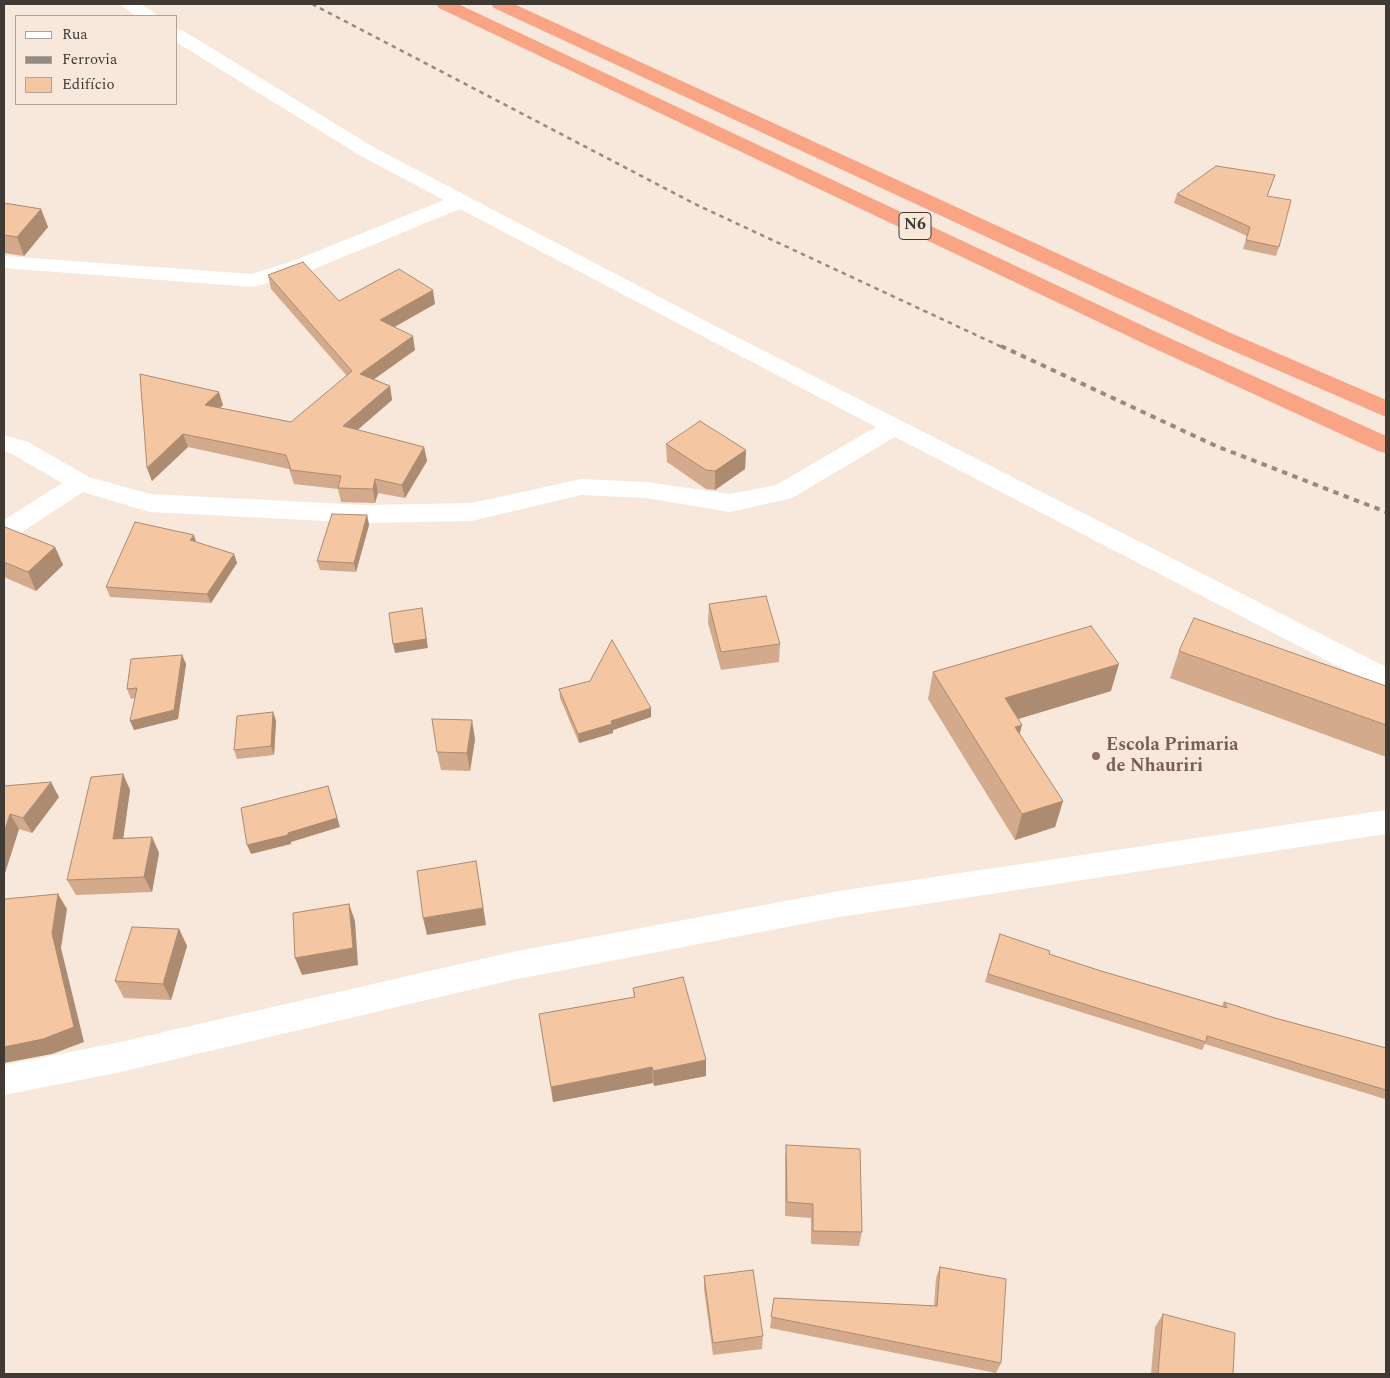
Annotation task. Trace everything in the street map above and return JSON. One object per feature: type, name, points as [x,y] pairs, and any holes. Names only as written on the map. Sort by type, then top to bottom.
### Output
[{"type":"highway","name":"N6","points":[[445,4],[1157,341],[1386,445]]},
{"type":"highway","name":"N6","points":[[500,4],[1225,339],[1386,409]]},
{"type":"street","points":[[128,4],[146,15]]},
{"type":"street","points":[[178,35],[368,152],[894,427],[1386,679]]},
{"type":"street","points":[[4,262],[253,281],[301,266],[461,201]]},
{"type":"street","points":[[4,443],[20,448],[80,483],[150,503],[366,514],[472,512],[581,487],[646,490],[730,504],[783,492],[894,427]]},
{"type":"street","points":[[4,532],[80,483]]},
{"type":"street","points":[[4,1080],[116,1058],[512,966],[839,904],[1386,822]]},
{"type":"building","points":[[1216,166],[1275,175],[1267,196],[1291,200],[1279,247],[1246,240],[1250,227],[1177,194]]},
{"type":"building","points":[[4,203],[41,209],[17,237],[4,235]]},
{"type":"building","points":[[303,262],[339,301],[399,269],[433,290],[380,320],[413,336],[360,374],[390,386],[343,426],[424,447],[402,485],[375,479],[373,489],[338,488],[341,476],[291,470],[286,455],[183,434],[147,468],[140,374],[219,392],[205,405],[291,422],[352,371],[268,275]]},
{"type":"building","points":[[700,421],[746,450],[715,471],[706,470],[666,444]]},
{"type":"building","points":[[332,514],[367,515],[354,563],[317,561]]},
{"type":"building","points":[[135,522],[194,535],[190,540],[234,554],[207,594],[106,587]]},
{"type":"building","points":[[5,527],[55,547],[28,572],[4,562]]},
{"type":"building","points":[[766,596],[780,644],[721,652],[709,604]]},
{"type":"building","points":[[422,608],[426,639],[393,644],[389,613]]},
{"type":"building","points":[[1194,618],[1386,686],[1386,725],[1179,651]]},
{"type":"building","points":[[1091,626],[1119,664],[1005,698],[1022,725],[1015,727],[1063,801],[1022,814],[933,672]]},
{"type":"building","points":[[612,640],[651,708],[611,721],[612,724],[578,734],[559,689],[590,681]]},
{"type":"building","points":[[182,655],[174,710],[130,721],[137,688],[127,689],[131,659]]},
{"type":"building","points":[[273,712],[271,746],[234,750],[237,716]]},
{"type":"building","points":[[432,719],[472,720],[467,753],[437,752]]},
{"type":"building","points":[[123,774],[113,839],[152,837],[144,877],[67,880],[91,777]]},
{"type":"building","points":[[51,782],[23,818],[10,814],[4,833],[4,786]]},
{"type":"building","points":[[328,786],[337,818],[288,833],[288,835],[247,845],[241,808]]},
{"type":"building","points":[[476,861],[483,908],[423,918],[417,871]]},
{"type":"building","points":[[58,894],[52,933],[74,1027],[43,1039],[4,1047],[5,899]]},
{"type":"building","points":[[349,904],[353,948],[295,958],[293,913]]},
{"type":"building","points":[[132,927],[179,929],[163,984],[115,981]]},
{"type":"building","points":[[1000,934],[1050,951],[1049,954],[1101,971],[1227,1008],[1224,1002],[1386,1048],[1386,1090],[1207,1036],[1206,1042],[988,974]]},
{"type":"building","points":[[683,977],[706,1060],[653,1071],[652,1067],[551,1087],[539,1014],[635,997],[633,988]]},
{"type":"building","points":[[786,1145],[860,1149],[862,1232],[813,1231],[813,1204],[787,1202]]},
{"type":"building","points":[[940,1267],[1006,1279],[1001,1363],[771,1317],[774,1298],[937,1306]]},
{"type":"building","points":[[753,1270],[763,1336],[713,1343],[704,1276]]},
{"type":"building","points":[[1163,1314],[1235,1333],[1233,1374],[1158,1374]]},
{"type":"railway","points":[[312,4],[697,205],[1004,348]]},
{"type":"railway","points":[[1001,346],[1216,446],[1386,512]]},
{"type":"place","name":"Escola Primaria de Nhauriri","points":[[1096,756]]}]
